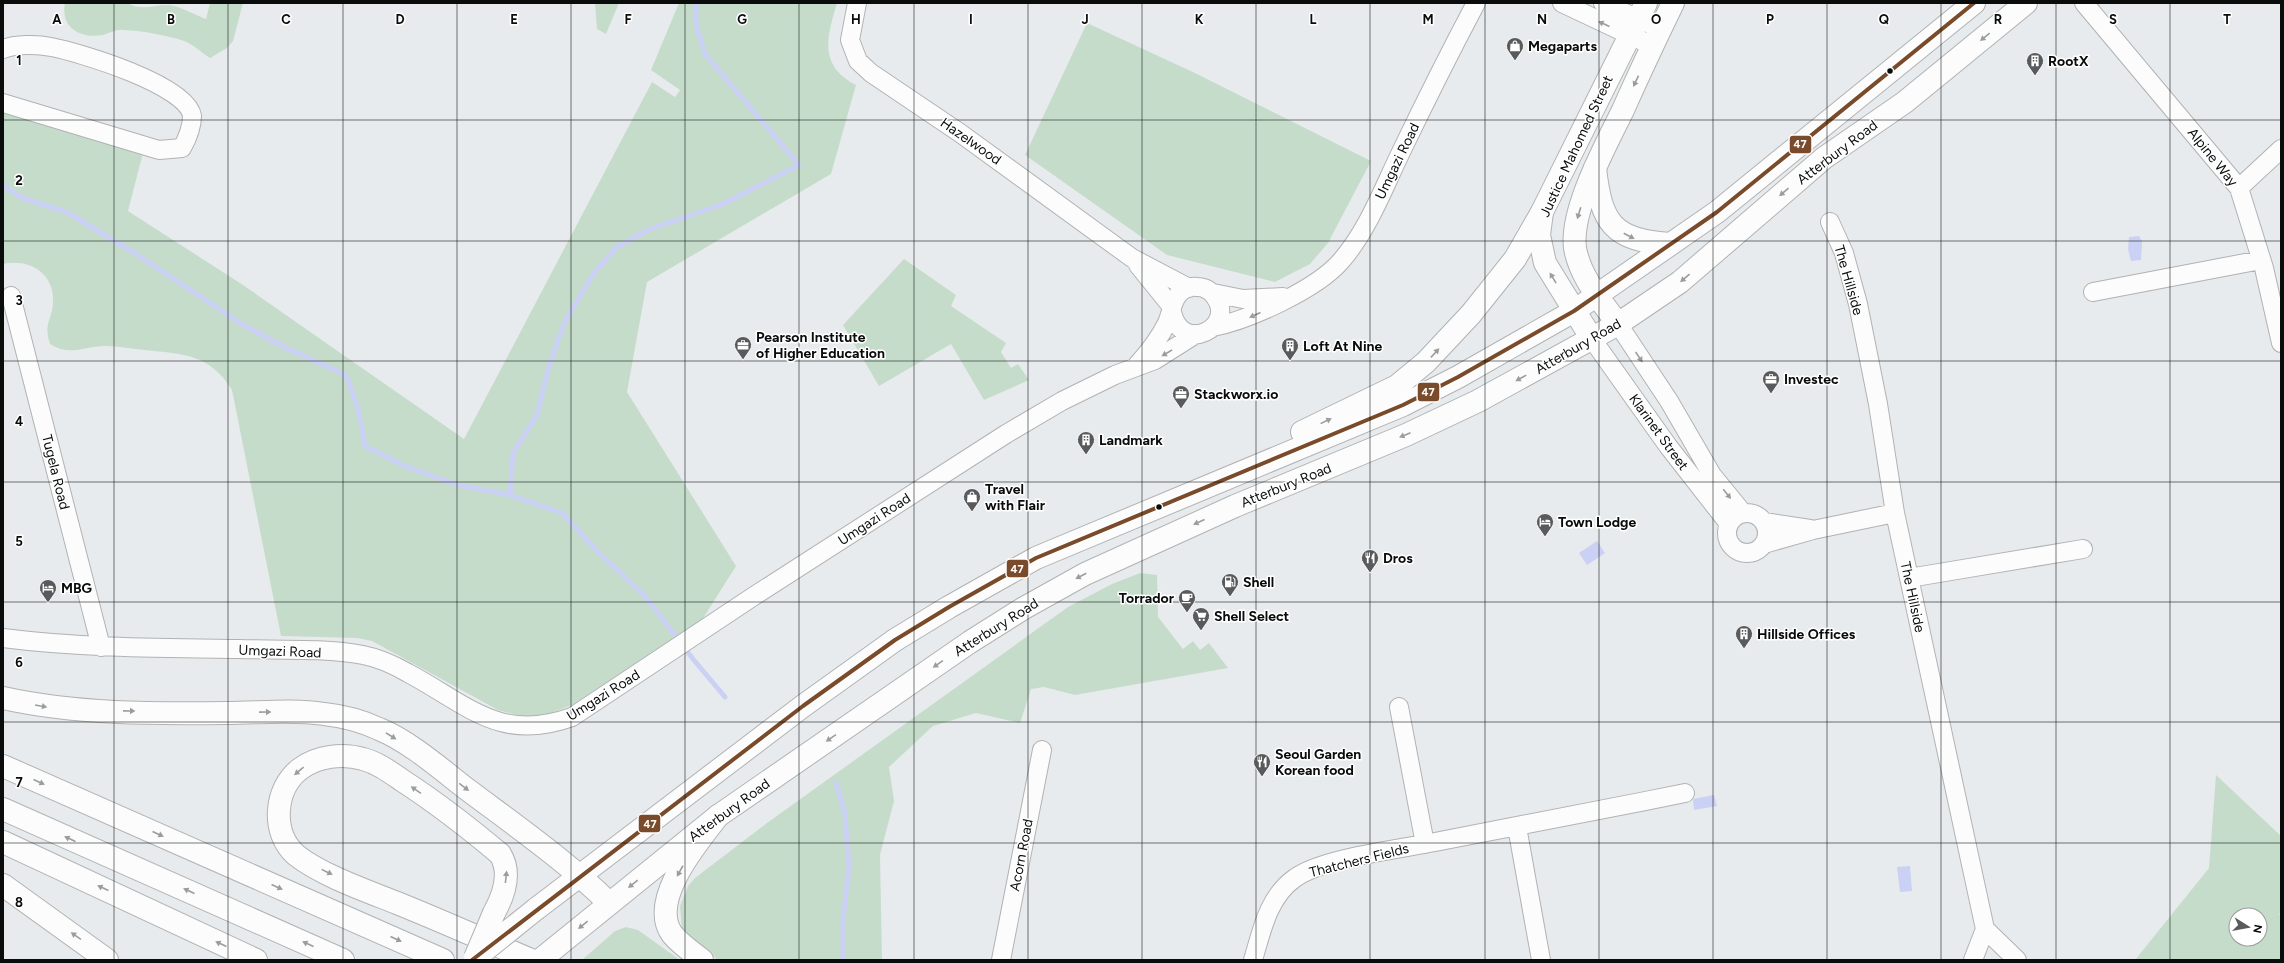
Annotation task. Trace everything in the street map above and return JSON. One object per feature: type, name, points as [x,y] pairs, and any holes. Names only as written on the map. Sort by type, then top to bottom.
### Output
[{"type":"main road","name":"Justice Mahomed Street","points":[[1618,324],[1586,279],[1578,261],[1575,234],[1578,216],[1595,168],[1673,3]]},
{"type":"main road","name":"Atterbury Road","points":[[474,959],[580,875],[803,706],[902,636],[1036,558],[1403,405],[1458,377],[1598,296],[1717,212],[1974,3]]},
{"type":"main road","name":"Atterbury Road","points":[[548,953],[718,816],[970,642],[1024,608],[1085,574],[1235,506],[1406,435],[1478,402],[1618,324],[1680,282],[1824,158],[1905,102],[2026,3]]},
{"type":"main road","name":"Justice Mahomed Street","points":[[1592,339],[1545,263],[1539,235],[1542,212],[1638,19]]},
{"type":"main road","points":[[1595,168],[1602,208],[1618,230],[1637,240],[1671,244]]},
{"type":"main road","points":[[1206,486],[1226,470],[1397,386],[1426,362],[1471,314],[1515,259],[1542,212]]},
{"type":"main road","points":[[3,698],[43,707],[90,711],[219,713],[302,711],[351,719],[381,730],[422,755],[580,875],[609,904]]},
{"type":"main road","points":[[474,959],[494,914],[500,903],[506,879],[505,862],[500,854],[415,789],[380,766],[363,759],[342,756],[326,758],[311,762],[292,777],[285,789],[278,814],[280,831],[296,855],[363,889],[531,960]]},
{"type":"main road","points":[[3,766],[443,960]]},
{"type":"main road","points":[[3,809],[344,960]]},
{"type":"main road","points":[[702,960],[672,934],[668,924],[666,907],[677,876],[690,852],[718,816]]},
{"type":"main road","points":[[3,842],[256,960]]},
{"type":"main road","points":[[3,885],[107,960]]},
{"type":"street","name":"Hazelwood","points":[[857,3],[850,40],[858,61],[871,73],[960,133],[1132,258]]},
{"type":"street","name":"Umgazi Road","points":[[1213,327],[1252,317],[1310,286],[1340,263],[1354,245],[1369,220],[1436,79],[1476,3]]},
{"type":"street","points":[[1562,3],[1638,19]]},
{"type":"street","points":[[1604,3],[1638,19],[1657,37]]},
{"type":"street","name":"Alpine Way","points":[[2084,3],[2239,188],[2261,260],[2281,343]]},
{"type":"street","points":[[3,49],[12,46],[50,47],[123,69],[152,80],[185,103],[192,115],[187,139],[182,148],[159,150],[3,103]]},
{"type":"street","points":[[2239,188],[2281,149]]},
{"type":"street","name":"The Hillside","points":[[1830,222],[1844,254],[1858,304],[1878,404],[1895,513],[1985,929]]},
{"type":"street","points":[[1132,258],[1189,288]]},
{"type":"street","points":[[1132,258],[1172,309],[1177,325],[1182,330],[1202,334],[1213,327],[1220,314],[1220,306],[1213,293],[1201,287],[1189,288],[1178,295],[1172,309]]},
{"type":"street","points":[[2093,292],[2261,260]]},
{"type":"street","name":"Umgazi Road","points":[[1213,293],[1244,299],[1290,296]]},
{"type":"street","name":"Tugela Road","points":[[11,296],[101,647]]},
{"type":"street","name":"Umgazi Road","points":[[1135,367],[1153,348],[1172,309]]},
{"type":"street","name":"Klarinet Street","points":[[1618,324],[1669,401],[1712,475],[1743,512]]},
{"type":"street","name":"Umgazi Road","points":[[3,638],[101,647],[267,650],[363,655],[400,669],[477,713],[500,723],[535,727],[552,724],[572,717],[703,630],[1006,434],[1062,401],[1135,367],[1155,360],[1196,334]]},
{"type":"street","name":"Klarinet Street","points":[[1592,339],[1668,446],[1729,524]]},
{"type":"street","points":[[1812,530],[1764,522],[1755,514],[1743,512],[1732,518],[1727,535],[1735,550],[1751,553],[1764,544],[1812,530],[1895,513]]},
{"type":"street","points":[[1764,522],[1767,533],[1764,544]]},
{"type":"street","points":[[1909,578],[2083,549]]},
{"type":"street","points":[[1399,707],[1425,844]]},
{"type":"street","name":"Acorn Road","points":[[1000,960],[1042,750]]},
{"type":"street","name":"Thatchers Fields","points":[[1253,960],[1266,916],[1274,900],[1295,878],[1328,864],[1685,793]]},
{"type":"street","points":[[1517,827],[1541,960]]},
{"type":"street","points":[[1973,960],[1985,929],[2017,960]]},
{"type":"green space","points":[[65,3],[128,3],[139,7],[168,5],[206,19],[210,3],[243,3],[233,41],[227,48],[210,58],[187,42],[139,31],[121,30],[95,36],[80,33],[69,25],[66,19],[64,12]]},
{"type":"green space","points":[[595,3],[619,3],[606,34],[597,29]]},
{"type":"green space","points":[[679,3],[837,3],[830,27],[828,49],[836,69],[844,77],[856,85],[831,174],[647,282],[627,392],[736,566],[702,620],[572,705],[546,715],[521,716],[498,710],[372,641],[357,638],[281,636],[232,390],[224,378],[205,363],[194,358],[172,353],[111,346],[98,346],[77,350],[64,350],[57,348],[50,344],[47,331],[53,303],[50,283],[45,276],[31,266],[22,263],[3,264],[3,108],[144,149],[128,211],[243,285],[464,439],[652,82],[675,97],[680,90],[651,70]]},
{"type":"green space","points":[[1087,23],[1195,73],[1371,161],[1328,243],[1310,264],[1275,282],[1167,255],[1025,155]]},
{"type":"green space","points":[[904,259],[956,295],[951,306],[1006,343],[1001,352],[1011,368],[1018,364],[1029,380],[984,400],[951,344],[879,386],[843,325]]},
{"type":"green space","points":[[1140,573],[1157,575],[1158,617],[1183,649],[1193,641],[1200,650],[1209,643],[1228,668],[1075,695],[1044,687],[1031,689],[1020,723],[976,713],[933,726],[889,767],[894,801],[880,855],[882,960],[718,960],[690,939],[682,930],[680,906],[688,886],[695,878],[767,823],[1068,607],[1112,584]]},
{"type":"green space","points":[[2216,775],[2281,836],[2281,912],[2279,914],[2281,916],[2281,960],[2135,960],[2209,868]]},
{"type":"green space","points":[[626,927],[638,930],[680,960],[582,960],[615,931]]},
{"type":"water","points":[[2139,236],[2142,241],[2141,260],[2131,261],[2128,249],[2129,237]]},
{"type":"water","points":[[1597,541],[1605,553],[1587,565],[1579,553]]},
{"type":"water","points":[[1714,795],[1717,806],[1694,810],[1693,799]]},
{"type":"water","points":[[1910,866],[1912,891],[1900,892],[1897,867]]},
{"type":"waterway","points":[[696,3],[696,24],[705,54],[799,165],[723,204],[650,229],[617,247],[594,273],[564,323],[548,369],[537,415],[513,453],[510,495],[562,513],[600,554],[644,595],[693,659],[725,697]]},
{"type":"waterway","points":[[3,185],[22,198],[67,212],[139,256],[240,323],[284,347],[346,375],[358,408],[365,446],[407,467],[458,485],[510,495]]},
{"type":"waterway","points":[[836,783],[845,814],[849,867],[843,919],[843,960]]},
{"type":"transit line","name":"47","points":[[472,960],[803,706],[895,640],[949,607],[1036,558],[1403,405],[1458,377],[1574,311],[1717,212],[1974,3]]},
{"type":"place","name":"Megaparts","points":[[1515,61]]},
{"type":"place","name":"RootX","points":[[2035,76]]},
{"type":"place","name":"Pearson Institute of Higher Education","points":[[743,360]]},
{"type":"place","name":"Loft At Nine","points":[[1290,361]]},
{"type":"place","name":"Investec","points":[[1771,394]]},
{"type":"place","name":"Stackworx.io","points":[[1181,409]]},
{"type":"place","name":"Landmark","points":[[1086,455]]},
{"type":"place","name":"Travel with Flair","points":[[972,512]]},
{"type":"place","name":"Town Lodge","points":[[1545,537]]},
{"type":"place","name":"Dros","points":[[1370,573]]},
{"type":"place","name":"Shell","points":[[1230,597]]},
{"type":"place","name":"MBG","points":[[48,603]]},
{"type":"place","name":"Torrador","points":[[1187,613]]},
{"type":"place","name":"Shell Select","points":[[1201,631]]},
{"type":"place","name":"Hillside Offices","points":[[1744,649]]},
{"type":"place","name":"Seoul Garden Korean food","points":[[1262,777]]}]
